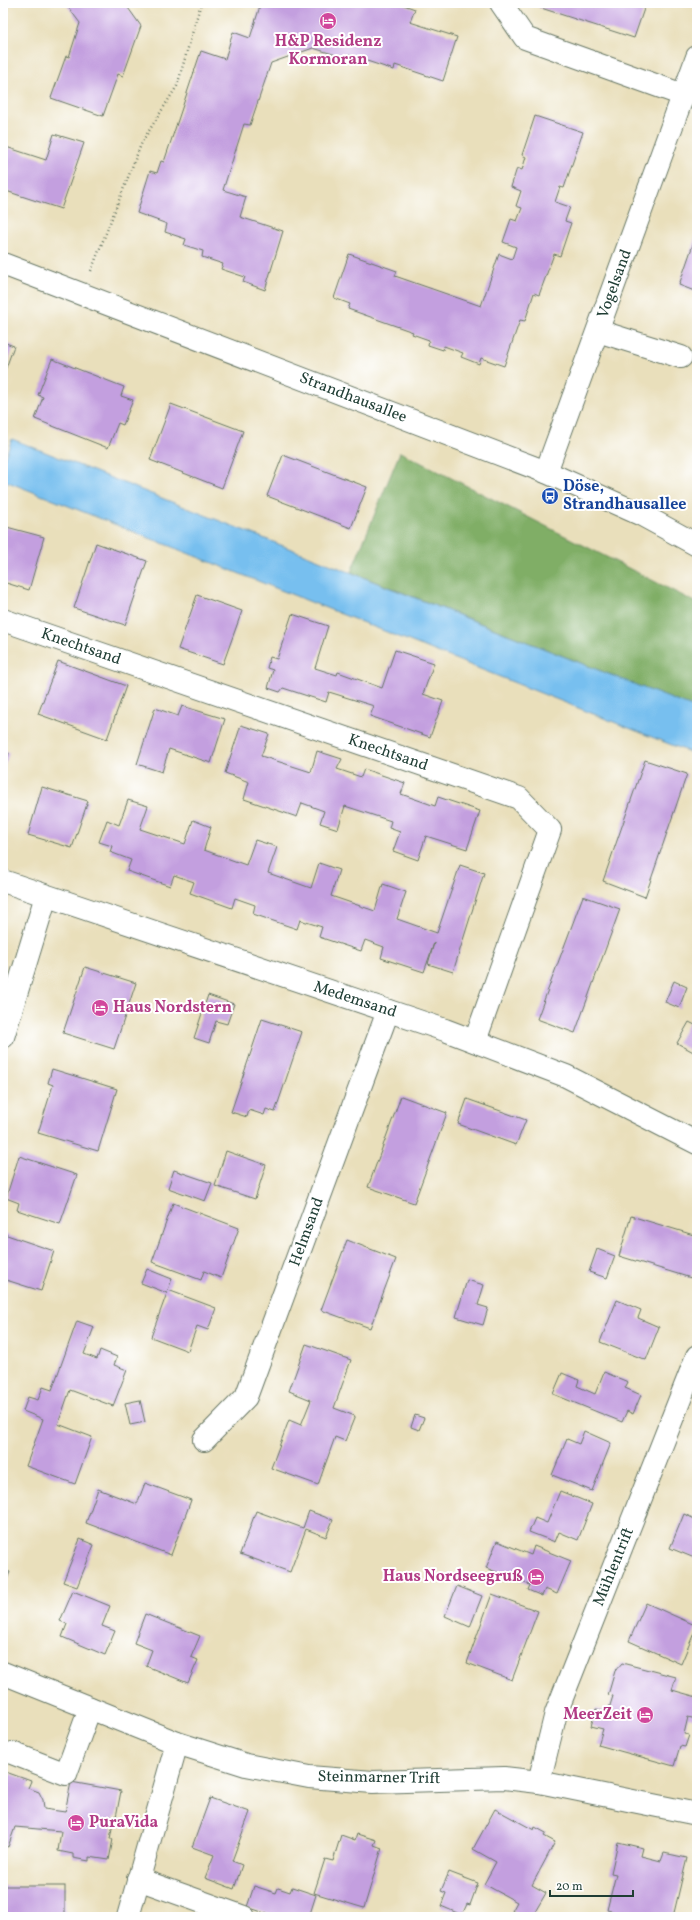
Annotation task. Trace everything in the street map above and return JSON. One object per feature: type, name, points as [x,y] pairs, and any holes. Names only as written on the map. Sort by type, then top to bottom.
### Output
[{"type":"street","points":[[501,3],[525,38],[683,96]]},
{"type":"street","name":"Vogelsand","points":[[546,472],[697,57]]},
{"type":"street","name":"Strandhausallee","points":[[3,264],[546,472],[642,515],[697,545]]},
{"type":"street","points":[[598,331],[681,356]]},
{"type":"street","name":"Knechtsand","points":[[3,620],[519,798],[550,830],[475,1041]]},
{"type":"street","name":"Medemsand","points":[[3,881],[475,1041],[566,1076],[697,1143]]},
{"type":"street","points":[[3,1037],[46,896]]},
{"type":"street","name":"Helmsand","points":[[204,1440],[246,1397],[388,1011]]},
{"type":"street","name":"Mühlentrift","points":[[539,1782],[556,1713],[697,1356]]},
{"type":"street","name":"Steinmarner Trift","points":[[3,1673],[178,1743],[246,1765],[309,1777],[373,1782],[504,1778],[539,1782],[697,1814]]},
{"type":"street","points":[[12,1753],[66,1774],[90,1708]]},
{"type":"street","points":[[128,1917],[178,1743]]},
{"type":"street","points":[[138,1880],[244,1917]]},
{"type":"path","points":[[82,294],[142,142],[177,86],[201,3]]},
{"type":"green space","points":[[400,452],[697,603],[697,709],[351,572]]},
{"type":"water","points":[[12,439],[697,709],[697,755],[3,480],[3,462]]},
{"type":"building","points":[[65,3],[129,3],[126,5],[141,26],[123,76],[118,74],[103,116],[51,98],[66,56],[69,57],[80,23]]},
{"type":"building","points":[[261,3],[398,3],[415,9],[410,22],[457,37],[443,81],[395,65],[394,70],[349,55],[349,59],[313,48],[271,63],[250,125],[244,124],[223,190],[246,197],[240,217],[283,231],[265,290],[243,282],[245,277],[221,269],[223,264],[202,257],[203,251],[184,245],[186,239],[165,232],[167,224],[137,213],[150,171],[157,173],[161,161],[164,162],[201,51],[225,59],[233,32],[250,38]]},
{"type":"building","points":[[536,3],[646,3],[634,38],[538,7]]},
{"type":"building","points":[[535,116],[583,132],[564,188],[560,187],[555,202],[570,207],[565,221],[571,223],[560,256],[554,254],[539,295],[534,293],[525,321],[520,320],[504,366],[481,358],[479,364],[461,357],[463,353],[444,346],[443,350],[428,345],[429,340],[412,334],[413,332],[348,309],[350,304],[334,298],[349,254],[397,271],[395,276],[481,306],[499,254],[512,259],[516,247],[503,242],[511,219],[517,221],[522,208],[516,206],[521,191],[511,187],[517,168],[522,170],[526,157],[522,155]]},
{"type":"building","points":[[54,134],[84,143],[61,209],[3,190],[3,146],[46,160]]},
{"type":"building","points":[[697,233],[697,292],[679,285]]},
{"type":"building","points":[[3,342],[14,346],[3,376]]},
{"type":"building","points":[[52,359],[124,387],[121,396],[133,400],[123,425],[118,423],[108,448],[35,419],[43,397],[38,395]]},
{"type":"building","points":[[171,404],[243,431],[222,488],[150,460]]},
{"type":"building","points":[[283,455],[367,487],[351,528],[267,496]]},
{"type":"building","points":[[3,526],[44,537],[29,590],[3,582]]},
{"type":"building","points":[[96,543],[147,561],[125,625],[74,608]]},
{"type":"building","points":[[197,595],[242,611],[223,664],[178,649]]},
{"type":"building","points":[[292,614],[328,626],[315,668],[337,675],[338,672],[382,688],[395,650],[434,663],[423,694],[443,701],[430,737],[370,716],[374,706],[329,692],[326,702],[283,688],[280,692],[268,688],[273,670],[267,668],[270,657],[277,659]]},
{"type":"building","points":[[58,661],[126,686],[107,739],[38,714]]},
{"type":"building","points":[[182,706],[225,719],[211,763],[169,749],[162,772],[137,764],[155,708],[178,716]]},
{"type":"building","points":[[241,725],[269,734],[261,756],[311,772],[317,751],[342,759],[337,769],[361,777],[364,769],[405,783],[401,794],[435,806],[438,797],[480,811],[467,849],[426,836],[418,860],[393,851],[400,832],[389,828],[391,821],[345,806],[338,829],[320,823],[324,811],[302,803],[297,817],[244,799],[249,782],[225,773]]},
{"type":"building","points":[[3,752],[9,753],[3,770]]},
{"type":"building","points":[[645,760],[687,774],[645,897],[603,881]]},
{"type":"building","points":[[42,787],[88,801],[72,848],[28,835]]},
{"type":"building","points":[[128,800],[148,806],[140,829],[185,844],[193,820],[211,827],[204,850],[246,865],[255,840],[277,847],[268,873],[311,888],[319,863],[339,870],[331,896],[375,911],[383,884],[406,892],[397,919],[437,933],[460,865],[484,873],[453,972],[428,964],[434,943],[424,972],[381,958],[384,947],[365,940],[361,951],[319,937],[322,927],[300,920],[297,929],[253,914],[255,905],[235,898],[232,908],[190,893],[194,882],[174,875],[170,886],[127,871],[131,860],[110,852],[112,846],[99,842],[107,820],[119,825]]},
{"type":"building","points":[[583,896],[620,909],[575,1033],[537,1019]]},
{"type":"building","name":"Haus Nordstern","points":[[85,967],[136,983],[114,1049],[63,1033]]},
{"type":"building","points":[[674,981],[687,987],[679,1008],[665,1002]]},
{"type":"building","points":[[208,995],[234,1004],[227,1024],[216,1021],[209,1043],[194,1038]]},
{"type":"building","points":[[262,1019],[302,1032],[275,1112],[266,1109],[264,1115],[249,1110],[247,1117],[231,1112]]},
{"type":"building","points":[[689,1022],[697,1026],[697,1054],[677,1043]]},
{"type":"building","points":[[52,1069],[117,1089],[98,1151],[38,1133],[53,1085],[48,1083]]},
{"type":"building","points":[[401,1096],[447,1113],[414,1203],[368,1187]]},
{"type":"building","points":[[467,1099],[526,1120],[516,1145],[458,1124]]},
{"type":"building","points":[[226,1151],[266,1165],[255,1199],[215,1186]]},
{"type":"building","points":[[19,1156],[77,1175],[60,1224],[17,1210],[19,1203],[6,1198]]},
{"type":"building","points":[[174,1170],[212,1183],[205,1201],[168,1188]]},
{"type":"building","points":[[173,1203],[239,1228],[221,1278],[204,1271],[201,1280],[152,1262]]},
{"type":"building","points":[[631,1216],[697,1236],[697,1255],[691,1278],[619,1256]]},
{"type":"building","points":[[4,1234],[54,1251],[41,1291],[3,1279]]},
{"type":"building","points":[[347,1240],[396,1259],[370,1328],[321,1310]]},
{"type":"building","points":[[597,1249],[615,1256],[607,1278],[589,1272]]},
{"type":"building","points":[[147,1269],[172,1279],[168,1290],[216,1308],[208,1330],[197,1326],[188,1351],[151,1337],[167,1293],[141,1283]]},
{"type":"building","points":[[467,1280],[484,1285],[478,1305],[488,1308],[483,1325],[456,1317]]},
{"type":"building","points":[[617,1300],[641,1310],[638,1318],[659,1327],[646,1360],[600,1342]]},
{"type":"building","points":[[77,1321],[94,1327],[84,1354],[97,1359],[100,1350],[117,1357],[114,1365],[127,1370],[113,1406],[70,1390],[58,1424],[92,1437],[75,1484],[26,1466],[43,1419],[23,1411],[28,1397],[38,1400],[43,1387],[52,1390]]},
{"type":"building","points":[[306,1344],[351,1360],[334,1408],[355,1416],[345,1441],[335,1437],[318,1485],[271,1468],[289,1420],[301,1425],[311,1400],[289,1391]]},
{"type":"building","points":[[604,1372],[628,1382],[625,1388],[641,1395],[633,1414],[627,1411],[622,1422],[553,1394],[562,1373],[579,1380],[577,1386],[595,1394]]},
{"type":"building","points":[[140,1400],[145,1422],[130,1425],[125,1403]]},
{"type":"building","points":[[415,1415],[424,1418],[419,1430],[411,1427]]},
{"type":"building","points":[[584,1431],[611,1443],[592,1491],[552,1475],[567,1439],[579,1444]]},
{"type":"building","points":[[145,1483],[191,1500],[171,1555],[86,1523],[98,1489],[137,1504]]},
{"type":"building","points":[[560,1491],[592,1504],[578,1540],[559,1532],[555,1542],[529,1532],[535,1518],[547,1523]]},
{"type":"building","points":[[256,1511],[303,1528],[309,1511],[333,1520],[326,1537],[306,1529],[290,1572],[240,1554]]},
{"type":"building","points":[[684,1514],[697,1520],[697,1559],[670,1548]]},
{"type":"building","points":[[80,1539],[94,1545],[77,1587],[63,1582]]},
{"type":"building","name":"Haus Nordseegruß","points":[[497,1541],[531,1555],[534,1546],[571,1561],[557,1594],[545,1589],[542,1596],[528,1590],[530,1585],[486,1568]]},
{"type":"building","points":[[3,1570],[10,1572],[3,1589]]},
{"type":"building","points":[[457,1586],[482,1596],[470,1627],[445,1616]]},
{"type":"building","points":[[73,1591],[110,1606],[102,1626],[115,1631],[105,1655],[62,1637],[67,1624],[60,1621]]},
{"type":"building","points":[[492,1594],[538,1611],[512,1680],[467,1663]]},
{"type":"building","points":[[646,1603],[697,1626],[681,1664],[629,1641]]},
{"type":"building","points":[[145,1614],[200,1636],[191,1657],[198,1660],[188,1683],[146,1666],[152,1650],[134,1643]]},
{"type":"building","name":"MeerZeit","points":[[622,1663],[676,1677],[672,1690],[697,1697],[696,1719],[688,1717],[684,1734],[689,1735],[685,1747],[680,1746],[674,1766],[598,1745],[603,1729],[591,1726],[596,1709],[608,1712],[613,1696],[608,1695],[615,1671]]},
{"type":"building","name":"PuraVida","points":[[3,1771],[31,1781],[28,1788],[39,1792],[43,1800],[44,1809],[65,1812],[71,1782],[121,1791],[110,1839],[113,1839],[109,1860],[89,1857],[89,1861],[73,1858],[73,1854],[58,1851],[61,1831],[15,1827],[8,1847],[3,1845]]},
{"type":"building","points":[[210,1798],[250,1812],[232,1861],[242,1865],[234,1889],[205,1878],[214,1855],[192,1847]]},
{"type":"building","points":[[495,1809],[534,1830],[535,1827],[546,1833],[544,1836],[555,1842],[532,1885],[546,1893],[532,1917],[523,1917],[512,1911],[517,1902],[484,1884],[496,1862],[473,1849]]},
{"type":"building","points":[[357,1834],[376,1840],[374,1845],[382,1848],[364,1908],[314,1893],[325,1859],[333,1861],[341,1835],[355,1840]]},
{"type":"building","points":[[618,1842],[643,1848],[641,1856],[661,1861],[664,1853],[687,1858],[673,1917],[635,1917],[607,1910],[616,1874],[611,1873]]},
{"type":"building","points":[[449,1872],[478,1883],[470,1905],[467,1904],[462,1915],[441,1906],[446,1893],[441,1891]]},
{"type":"building","points":[[3,1886],[65,1886],[65,1917],[3,1917]]},
{"type":"building","points":[[254,1886],[276,1893],[278,1888],[290,1892],[292,1887],[316,1895],[309,1917],[277,1917],[247,1907]]},
{"type":"place","name":"H&P Residenz Kormoran","points":[[328,21]]},
{"type":"place","name":"Döse, Strandhausallee","points":[[550,496]]},
{"type":"place","name":"Haus Nordstern","points":[[100,1008]]},
{"type":"place","name":"Haus Nordseegruß","points":[[536,1577]]},
{"type":"place","name":"MeerZeit","points":[[645,1715]]},
{"type":"place","name":"PuraVida","points":[[76,1823]]}]
